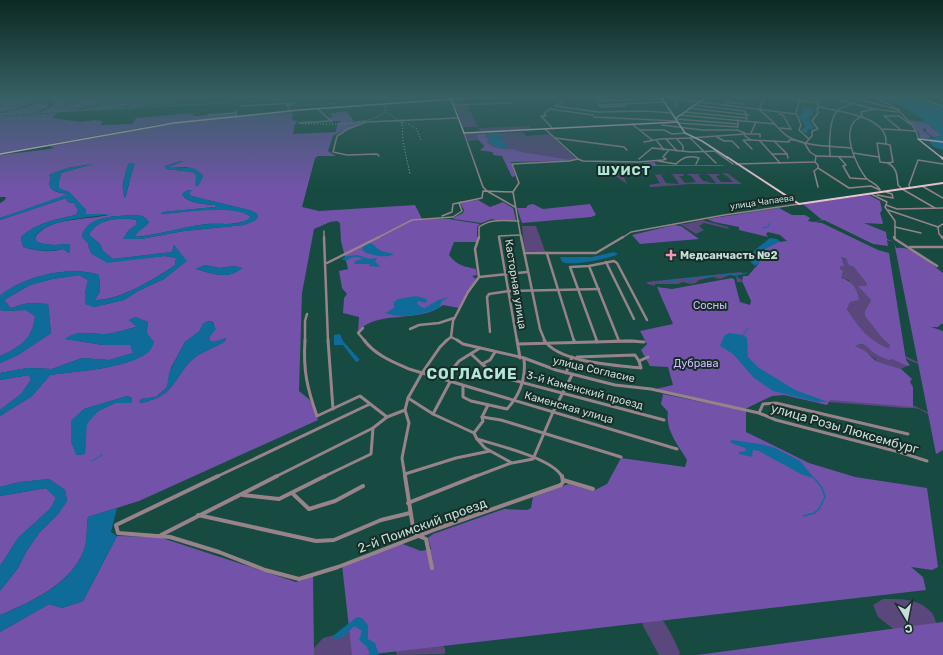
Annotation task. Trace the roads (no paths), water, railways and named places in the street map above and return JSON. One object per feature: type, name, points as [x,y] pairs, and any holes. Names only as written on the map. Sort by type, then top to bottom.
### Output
[{"type":"main road","points":[[0,154],[148,128]]},
{"type":"main road","points":[[462,128],[464,133],[576,128]]},
{"type":"main road","points":[[681,128],[691,138],[702,141],[734,164],[799,204]]},
{"type":"main road","points":[[918,139],[943,142]]},
{"type":"main road","points":[[918,139],[943,159]]},
{"type":"main road","name":"улица Чапаева","points":[[799,204],[943,183]]},
{"type":"street","points":[[352,128],[337,136],[333,152],[347,155],[377,154],[379,156]]},
{"type":"street","points":[[637,128],[653,141]]},
{"type":"street","points":[[690,128],[706,130],[737,130],[751,140]]},
{"type":"street","points":[[751,133],[753,128]]},
{"type":"street","points":[[779,128],[788,136],[806,143],[851,148]]},
{"type":"street","points":[[779,128],[791,129],[790,128]]},
{"type":"street","points":[[801,128],[800,131],[809,139]]},
{"type":"street","points":[[806,143],[812,136],[812,131],[818,129],[817,128]]},
{"type":"street","points":[[830,156],[828,146],[831,128]]},
{"type":"street","points":[[851,128],[851,148],[854,157],[868,180]]},
{"type":"street","points":[[913,128],[918,135],[918,139]]},
{"type":"street","points":[[545,129],[578,159],[583,161],[638,162],[666,159],[663,157],[668,151]]},
{"type":"street","points":[[886,144],[887,138],[883,129],[916,132]]},
{"type":"street","points":[[640,130],[664,130],[672,134],[685,133]]},
{"type":"street","points":[[464,133],[481,182],[487,191],[516,208]]},
{"type":"street","points":[[644,142],[666,139],[745,135],[751,133],[760,134],[760,137]]},
{"type":"street","points":[[716,136],[724,141],[732,141],[739,148]]},
{"type":"street","points":[[554,138],[624,147],[627,150]]},
{"type":"street","points":[[691,138],[716,164]]},
{"type":"street","points":[[666,139],[677,151]]},
{"type":"street","points":[[677,139],[683,146],[683,151]]},
{"type":"street","points":[[657,140],[664,150]]},
{"type":"street","points":[[752,149],[743,140],[789,142],[789,140],[798,140]]},
{"type":"street","points":[[760,141],[780,163]]},
{"type":"street","points":[[774,141],[787,154],[788,158]]},
{"type":"street","points":[[806,143],[805,144],[808,149],[816,156],[854,157]]},
{"type":"street","points":[[888,163],[893,162],[890,145],[877,143],[880,162],[888,163],[894,166],[895,170],[898,172],[898,185],[902,189],[935,208]]},
{"type":"street","points":[[639,159],[652,148],[668,151],[716,151]]},
{"type":"street","points":[[692,152],[693,156]]},
{"type":"street","points":[[853,153],[879,157]]},
{"type":"street","points":[[772,154],[787,154]]},
{"type":"street","points":[[647,161],[676,164],[683,157],[693,156],[699,158],[696,164]]},
{"type":"street","points":[[816,156],[815,162],[818,165],[818,168],[849,188],[871,186],[892,194],[893,198],[871,194]]},
{"type":"street","points":[[838,157],[846,165],[843,166],[850,178],[868,180],[877,184],[883,191]]},
{"type":"street","points":[[571,357],[635,355],[641,368],[571,357],[546,343],[541,333],[527,272],[513,192],[519,183],[513,163],[569,161],[578,159]]},
{"type":"street","points":[[910,188],[909,186],[918,160],[943,164]]},
{"type":"street","points":[[734,164],[815,162]]},
{"type":"street","points":[[818,168],[814,171],[818,187]]},
{"type":"street","points":[[922,186],[943,198]]},
{"type":"street","points":[[442,216],[452,212],[453,204],[482,198],[483,191],[513,192]]},
{"type":"street","points":[[871,194],[887,202],[886,209],[895,219],[895,239],[936,266]]},
{"type":"street","points":[[792,205],[795,203],[794,201]]},
{"type":"street","points":[[327,263],[412,220],[448,218],[456,216],[462,211],[459,203],[461,202]]},
{"type":"street","name":"улица Чапаева","points":[[524,254],[588,254],[601,251],[631,232],[724,215],[799,204]]},
{"type":"street","points":[[886,205],[897,208],[943,208]]},
{"type":"street","points":[[886,209],[901,216],[938,227],[943,224]]},
{"type":"street","points":[[432,568],[426,539],[414,534],[408,503],[402,458],[409,423],[404,410],[408,398],[422,373],[440,347],[451,337],[455,318],[468,292],[479,277],[475,249],[479,239],[479,227],[487,221],[519,221]]},
{"type":"street","points":[[895,227],[921,233]]},
{"type":"street","points":[[938,227],[939,234],[943,238]]},
{"type":"street","points":[[324,231],[327,263],[330,383],[333,409]]},
{"type":"street","name":"Касторная улица","points":[[515,401],[526,370],[518,344],[499,236],[521,235]]},
{"type":"street","points":[[909,247],[943,247]]},
{"type":"street","points":[[547,254],[574,342]]},
{"type":"street","points":[[597,342],[570,267],[589,266],[614,261],[617,263],[647,320]]},
{"type":"street","points":[[606,262],[634,319]]},
{"type":"street","points":[[589,266],[619,341]]},
{"type":"street","points":[[479,277],[527,272]]},
{"type":"street","points":[[490,332],[487,296],[492,292],[599,289]]},
{"type":"street","points":[[307,314],[303,320],[305,330],[303,356],[306,364],[308,391],[317,416],[360,396],[387,418]]},
{"type":"street","points":[[410,329],[419,325],[439,323],[455,318]]},
{"type":"street","name":"Каменская улица","points":[[363,328],[358,333],[362,340],[379,354],[409,370],[445,379],[463,386],[677,448]]},
{"type":"street","name":"улица Согласие","points":[[451,337],[463,344],[521,357],[533,363],[615,386],[650,389],[759,413]]},
{"type":"street","points":[[518,344],[619,341],[644,342]]},
{"type":"street","points":[[445,379],[460,361],[480,348]]},
{"type":"street","points":[[482,364],[490,360],[495,352]]},
{"type":"street","name":"3-й Каменский проезд","points":[[471,354],[503,379],[522,382],[664,420]]},
{"type":"street","points":[[566,373],[571,357]]},
{"type":"street","points":[[639,361],[648,357]]},
{"type":"street","points":[[533,459],[553,412],[572,375]]},
{"type":"street","points":[[433,414],[450,382]]},
{"type":"street","points":[[463,386],[463,396],[471,401],[507,409],[515,401]]},
{"type":"street","points":[[408,398],[433,414],[474,433],[485,448],[512,463]]},
{"type":"street","points":[[759,413],[763,404],[776,403],[908,434]]},
{"type":"street","name":"2-й Поимский проезд","points":[[370,404],[116,525],[118,534],[160,535],[219,552],[265,570],[300,579],[338,567],[419,536],[562,485],[563,480]]},
{"type":"street","points":[[474,433],[483,421],[482,417],[488,405]]},
{"type":"street","points":[[160,535],[373,428],[387,418],[404,410]]},
{"type":"street","name":"улица Розы Люксембург","points":[[759,413],[776,420],[899,452],[927,461]]},
{"type":"street","points":[[482,417],[501,420],[621,457]]},
{"type":"street","points":[[242,495],[279,499],[371,454],[373,428]]},
{"type":"street","points":[[477,439],[525,454],[533,459],[556,468],[563,480],[592,489]]},
{"type":"street","points":[[405,474],[456,458],[490,451]]},
{"type":"street","points":[[408,503],[512,463],[533,459]]},
{"type":"street","points":[[292,493],[309,509],[335,501],[363,486]]},
{"type":"street","points":[[198,515],[316,540],[334,540],[381,520],[410,513]]},
{"type":"water","points":[[804,128],[814,128],[807,130],[808,133],[801,130]]},
{"type":"water","points":[[933,128],[943,128],[943,150],[934,147],[927,139],[942,136]]},
{"type":"water","points":[[498,134],[508,148],[495,146],[490,142],[488,135]]},
{"type":"water","points":[[184,161],[170,167],[195,169],[203,176],[198,186],[195,186],[196,175],[193,172],[166,169],[165,166]]},
{"type":"water","points":[[129,163],[135,164],[124,199],[123,182]]},
{"type":"water","points":[[94,164],[61,173],[59,188],[69,192],[86,210],[85,214],[111,214],[58,222],[40,231],[35,237],[37,242],[46,244],[70,244],[70,253],[63,249],[43,251],[23,247],[21,237],[33,228],[40,225],[76,215],[78,210],[74,203],[68,202],[66,198],[0,220],[0,218],[68,194],[52,189],[50,186],[51,178],[49,175],[67,168]]},
{"type":"water","points":[[192,190],[189,193],[191,196],[250,210],[256,213],[258,217],[254,221],[244,225],[184,231],[141,239],[123,239],[128,231],[137,224],[136,220],[116,219],[97,225],[89,235],[100,244],[103,251],[113,259],[172,252],[174,245],[187,261],[164,279],[138,291],[124,300],[94,307],[85,304],[85,293],[88,280],[79,275],[52,279],[30,285],[4,300],[11,308],[28,303],[48,304],[51,333],[18,355],[0,363],[0,356],[19,346],[28,336],[34,324],[35,316],[26,310],[2,311],[0,309],[0,296],[10,289],[21,283],[48,274],[75,271],[88,272],[99,275],[100,291],[95,300],[104,300],[136,288],[175,265],[176,258],[165,256],[107,263],[92,254],[88,243],[82,237],[85,229],[90,224],[98,220],[117,216],[143,216],[149,222],[135,237],[199,225],[231,224],[242,222],[251,217],[244,213],[222,210],[161,214],[162,212],[215,207],[215,205],[192,202],[182,194],[186,191]]},
{"type":"water","points":[[770,238],[780,241],[762,251],[763,256],[761,261],[755,266],[749,260],[755,250]]},
{"type":"water","points":[[371,243],[381,251],[394,254],[383,256],[364,252],[362,249],[365,245]]},
{"type":"water","points":[[614,252],[618,254],[600,260],[577,263],[564,262],[560,257],[592,257]]},
{"type":"water","points":[[357,255],[370,259],[376,258],[377,259],[375,261],[380,267],[369,266],[369,264],[355,264],[354,262],[363,259],[359,257],[352,257],[347,261],[341,259],[347,256]]},
{"type":"water","points":[[205,265],[219,268],[234,266],[243,268],[237,272],[226,275],[196,269]]},
{"type":"water","points":[[416,296],[427,299],[426,303],[418,301],[417,303],[421,307],[425,308],[438,300],[449,297],[442,301],[439,308],[426,313],[398,316],[385,313],[394,308],[394,302],[398,299]]},
{"type":"water","points":[[135,317],[148,322],[147,333],[154,342],[148,352],[139,358],[115,366],[50,375],[32,396],[0,416],[0,410],[21,394],[31,380],[29,375],[0,380],[0,373],[27,368],[52,369],[82,358],[109,360],[133,353],[130,345],[103,345],[65,339],[79,333],[105,334],[137,327],[129,320]]},
{"type":"water","points":[[208,321],[212,322],[216,329],[210,336],[210,341],[214,342],[226,338],[225,341],[194,358],[183,370],[171,388],[165,393],[148,401],[139,402],[141,399],[156,397],[167,387],[169,373],[185,342],[199,331],[203,324]]},
{"type":"water","points":[[729,333],[743,335],[747,338],[748,357],[759,368],[795,390],[828,402],[817,402],[773,391],[754,378],[733,354],[720,346],[724,336]]},
{"type":"water","points":[[340,334],[343,341],[360,360],[356,362],[343,345],[334,345],[334,335]]},
{"type":"water","points":[[127,396],[132,398],[131,403],[115,403],[98,411],[87,424],[85,454],[76,455],[71,441],[71,421],[84,409]]},
{"type":"water","points":[[733,440],[775,448],[800,461],[815,479],[801,474],[759,451],[753,450],[753,457],[739,454],[739,452],[746,451],[745,448],[731,443],[730,441]]},
{"type":"water","points":[[49,479],[65,490],[67,501],[58,514],[39,533],[26,552],[18,568],[0,591],[0,566],[18,538],[51,508],[56,498],[46,488],[0,496],[0,487],[20,482]]},
{"type":"water","points":[[117,508],[111,532],[117,536],[83,601],[62,608],[49,604],[0,632],[0,615],[24,605],[49,591],[70,573],[84,550],[88,517]]},
{"type":"water","points":[[357,617],[362,618],[368,625],[368,639],[375,643],[379,655],[370,655],[367,647],[359,640],[362,631],[354,626],[345,636],[334,640],[334,635]]},
{"type":"waterway","points":[[763,228],[768,227],[770,223]]},
{"type":"waterway","points":[[735,275],[747,273]]},
{"type":"waterway","points":[[658,282],[730,274],[735,275]]},
{"type":"waterway","points":[[743,335],[748,328]]},
{"type":"waterway","points":[[92,461],[102,455]]},
{"type":"waterway","points":[[815,479],[822,488],[825,497],[819,509],[815,512]]},
{"type":"waterway","points":[[804,516],[815,513]]},
{"type":"railway","points":[[402,128],[403,142],[410,174]]},
{"type":"railway","points":[[415,128],[421,140]]},
{"type":"place","name":"Медсанчасть №2","points":[[671,255]]},
{"type":"district","name":"ШУИСТ","points":[[624,170]]},
{"type":"district","name":"СОГЛАСИЕ","points":[[472,374]]},
{"type":"park label","name":"Сосны","points":[[710,305]]},
{"type":"park label","name":"Дубрава","points":[[696,363]]}]
